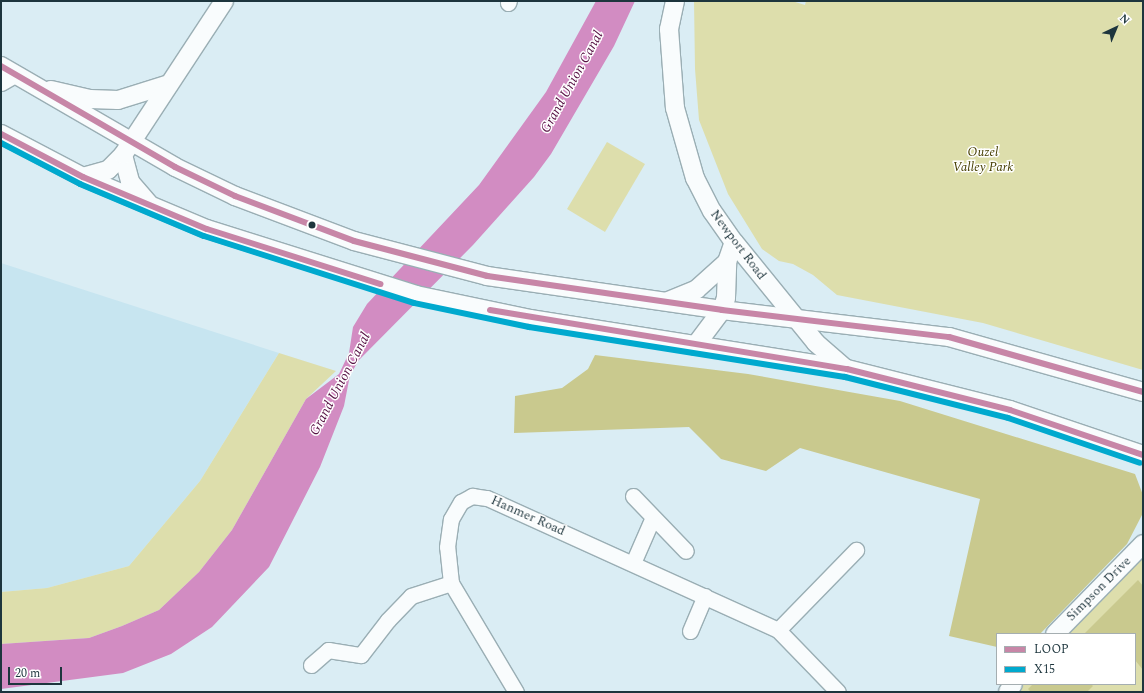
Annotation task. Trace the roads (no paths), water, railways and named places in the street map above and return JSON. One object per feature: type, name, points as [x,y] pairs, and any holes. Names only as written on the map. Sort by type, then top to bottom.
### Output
[{"type":"street","points":[[78,174],[108,170],[127,148],[166,85],[224,1]]},
{"type":"street","name":"Newport Road","points":[[675,1],[669,29],[678,126],[695,178],[712,211],[734,242],[828,356],[847,369]]},
{"type":"street","points":[[10,76],[37,88],[90,119],[127,148],[235,196],[354,241],[487,276],[722,310],[797,317],[949,337],[1143,392]]},
{"type":"street","points":[[37,88],[90,98],[118,100],[166,85]]},
{"type":"street","points":[[1,134],[78,174],[151,206],[261,248],[416,295],[530,319],[847,369],[1010,410],[1143,455]]},
{"type":"street","points":[[127,148],[130,182],[151,206]]},
{"type":"street","points":[[695,346],[722,310],[726,298],[727,262],[734,242]]},
{"type":"street","points":[[668,301],[697,289],[727,262]]},
{"type":"street","name":"Hanmer Road","points":[[516,692],[451,583],[447,548],[451,519],[461,502],[472,496],[488,498],[778,630],[838,692]]},
{"type":"street","points":[[633,496],[686,551]]},
{"type":"street","points":[[633,564],[653,517]]},
{"type":"street","name":"Simpson Drive","points":[[1056,633],[1143,544]]},
{"type":"street","points":[[778,630],[856,550]]},
{"type":"street","points":[[312,666],[328,650],[361,655],[388,620],[412,596],[451,583]]},
{"type":"street","points":[[690,632],[705,596]]},
{"type":"water","name":"Grand Union Canal","points":[[596,1],[635,1],[614,46],[551,154],[534,177],[473,245],[359,360],[350,375],[344,406],[320,467],[269,567],[212,627],[171,654],[123,673],[1,689],[1,644],[89,638],[122,626],[159,610],[199,572],[232,530],[306,399],[339,374],[349,353],[353,327],[367,304],[479,185],[546,92]]},
{"type":"park label","name":"Ouzel Valley Park","points":[[983,160]]}]
